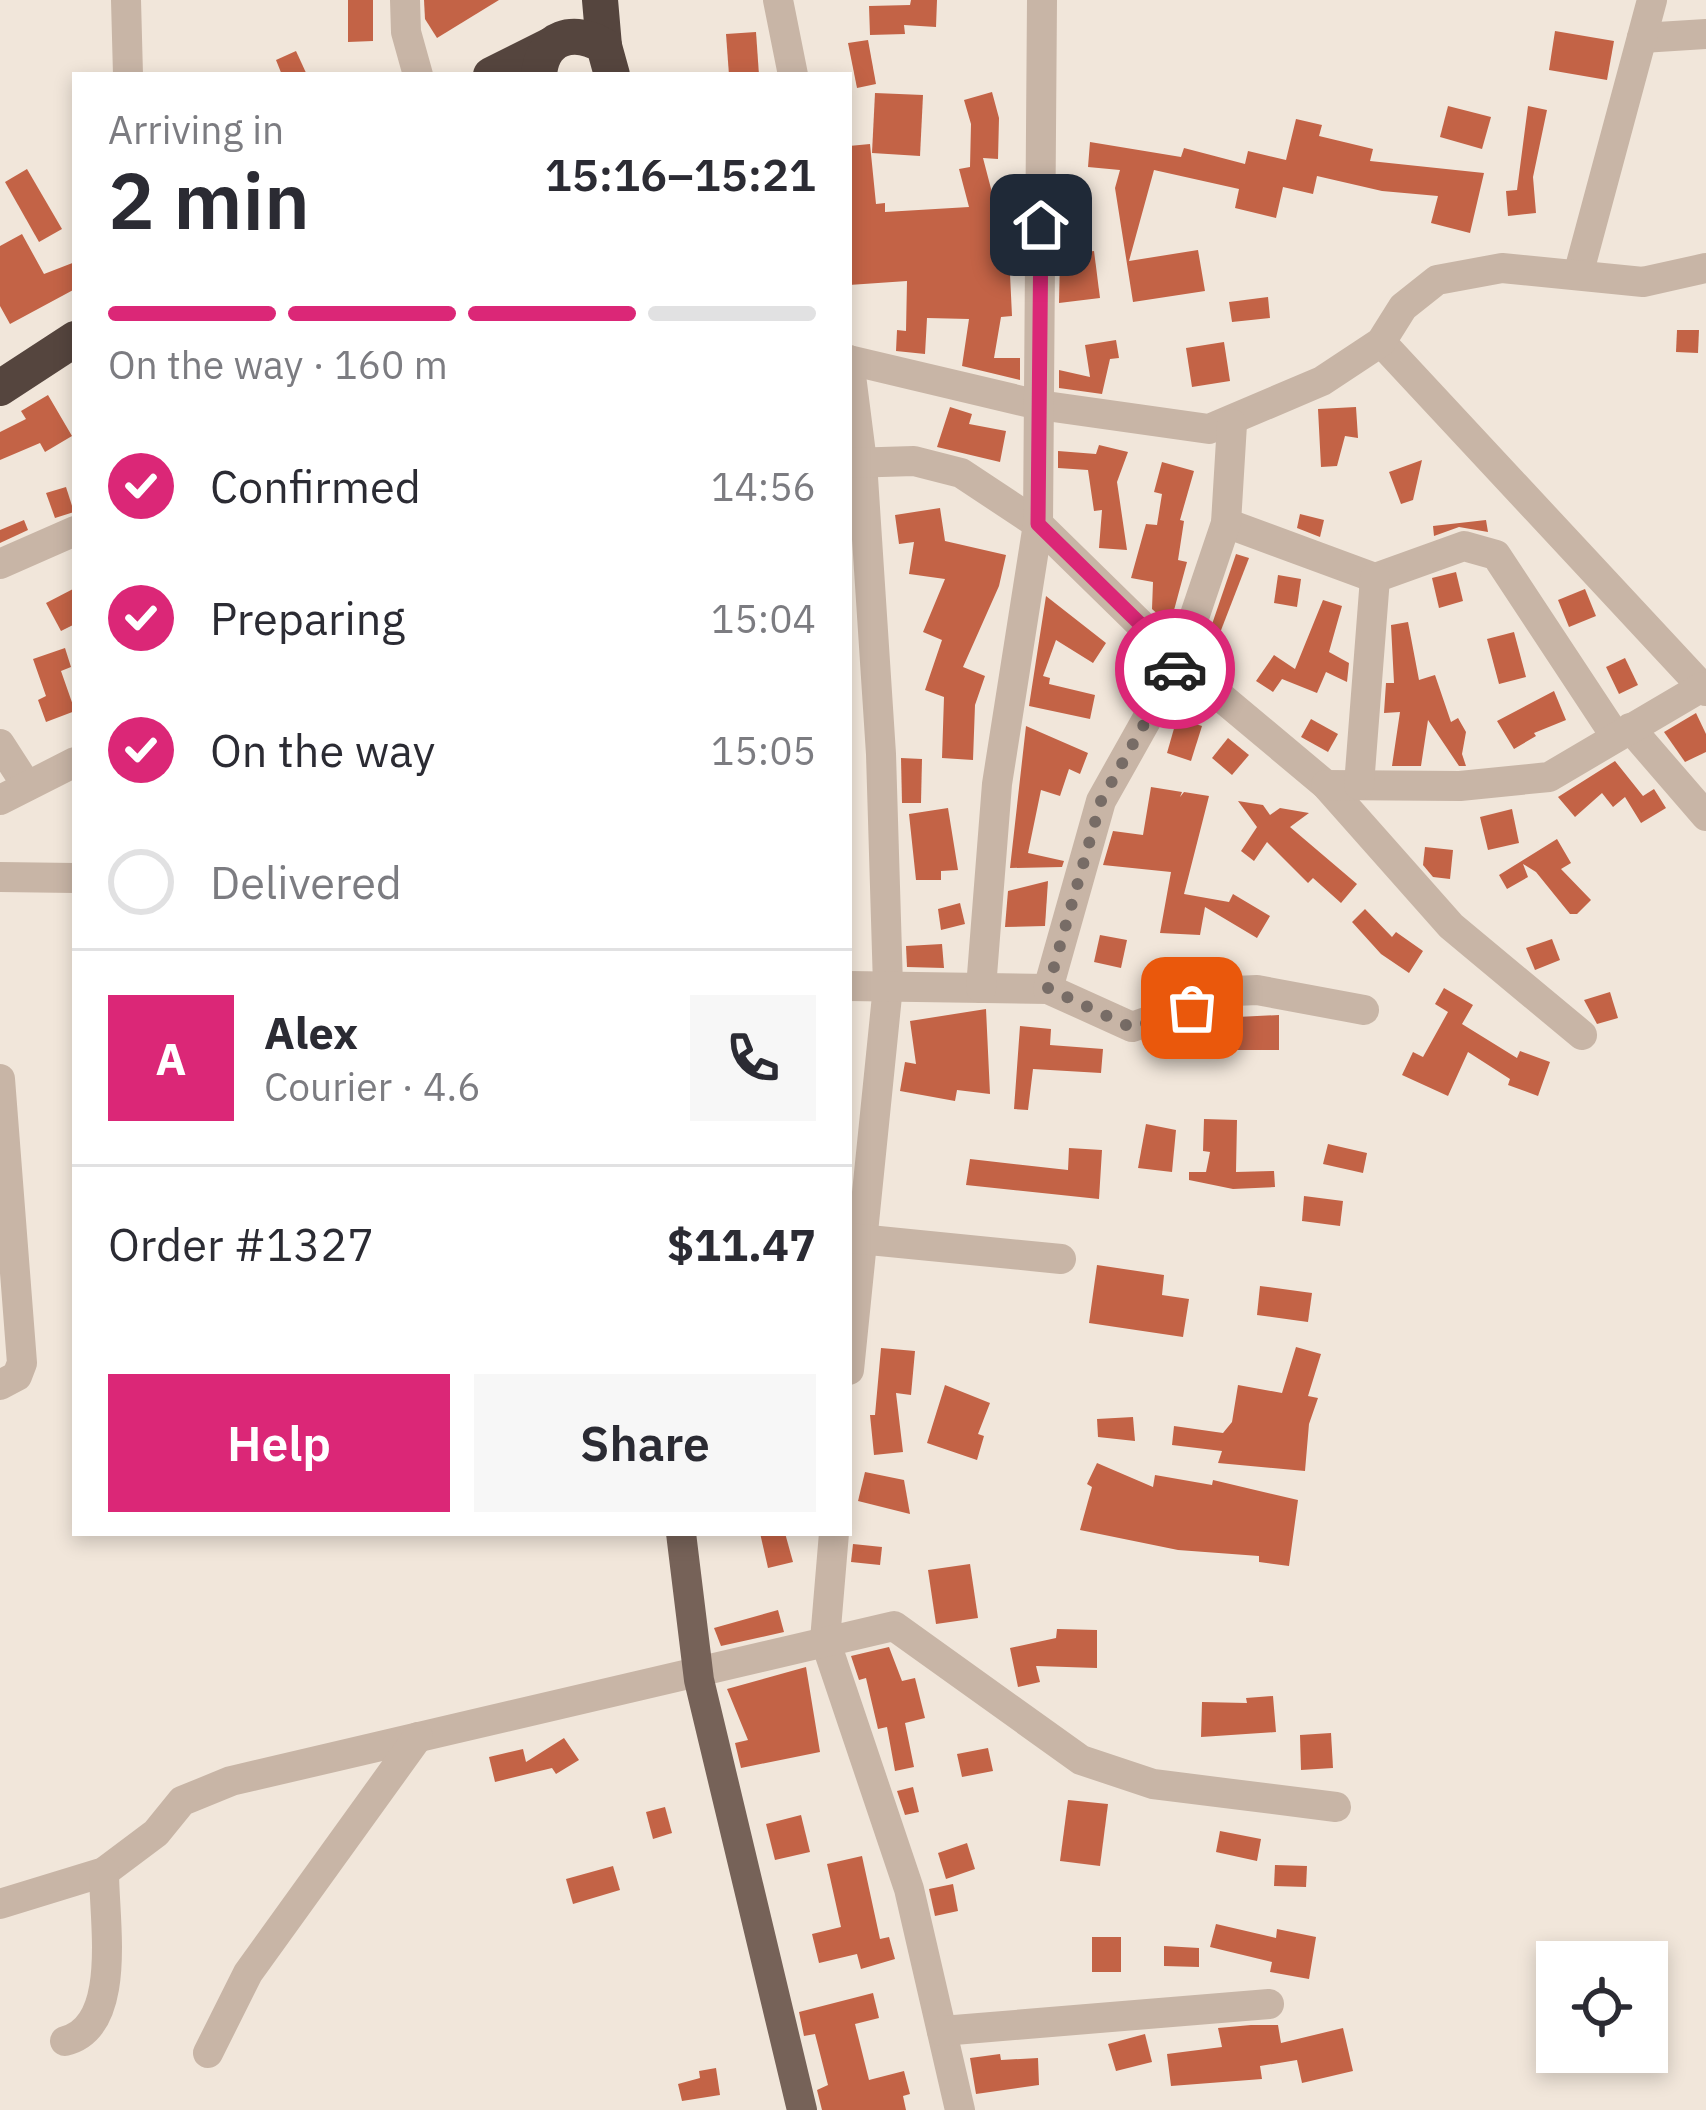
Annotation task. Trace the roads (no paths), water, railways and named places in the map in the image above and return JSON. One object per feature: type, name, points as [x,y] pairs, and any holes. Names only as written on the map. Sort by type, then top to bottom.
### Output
[{"type":"highway","points":[[552,52],[585,0]]},
{"type":"highway","points":[[600,0],[608,61]]},
{"type":"highway","points":[[499,72],[587,36],[608,61]]},
{"type":"highway","points":[[0,388],[72,341]]},
{"type":"main road","points":[[681,1536],[698,1671],[802,2110]]},
{"type":"street","points":[[126,0],[128,72]]},
{"type":"street","points":[[404,0],[406,32],[417,72]]},
{"type":"street","points":[[778,0],[792,72]]},
{"type":"street","points":[[980,988],[997,784],[1038,524],[1042,0]]},
{"type":"street","points":[[1579,275],[1652,0]]},
{"type":"street","points":[[1642,38],[1706,34]]},
{"type":"street","points":[[852,361],[1039,405],[1209,429],[1232,424],[1322,381],[1381,342],[1403,307],[1437,280],[1502,268],[1643,282],[1706,268]]},
{"type":"street","points":[[1326,785],[1460,786],[1549,777],[1704,689],[1381,342]]},
{"type":"street","points":[[852,404],[881,754],[888,986],[855,1239],[852,1304]]},
{"type":"street","points":[[1048,988],[1101,801],[1179,662],[1226,523],[1232,424]]},
{"type":"street","points":[[856,462],[914,461],[962,473],[1038,524],[1179,662],[1326,785],[1450,926],[1582,1035]]},
{"type":"street","points":[[1226,523],[1375,578],[1464,546],[1496,555],[1623,733],[1706,816]]},
{"type":"street","points":[[0,564],[72,532]]},
{"type":"street","points":[[1359,785],[1375,578]]},
{"type":"street","points":[[0,744],[14,794],[72,764]]},
{"type":"street","points":[[0,877],[72,878]]},
{"type":"street","points":[[852,986],[1048,988],[1132,1028],[1235,991],[1257,990],[1364,1010]]},
{"type":"street","points":[[0,1079],[4,1183],[22,1363],[17,1376],[0,1385]]},
{"type":"street","points":[[855,1239],[1061,1259]]},
{"type":"street","points":[[834,1536],[825,1640],[909,1889],[960,2110]]},
{"type":"street","points":[[0,1904],[104,1872],[156,1833],[182,1801],[231,1780],[894,1626],[1050,1743],[1135,1778],[1336,1807]]},
{"type":"street","points":[[208,2053],[248,1973],[418,1737]]},
{"type":"street","points":[[65,2041],[78,2038],[99,2020],[105,1994],[104,1872]]},
{"type":"street","points":[[942,2031],[1269,2004]]}]
